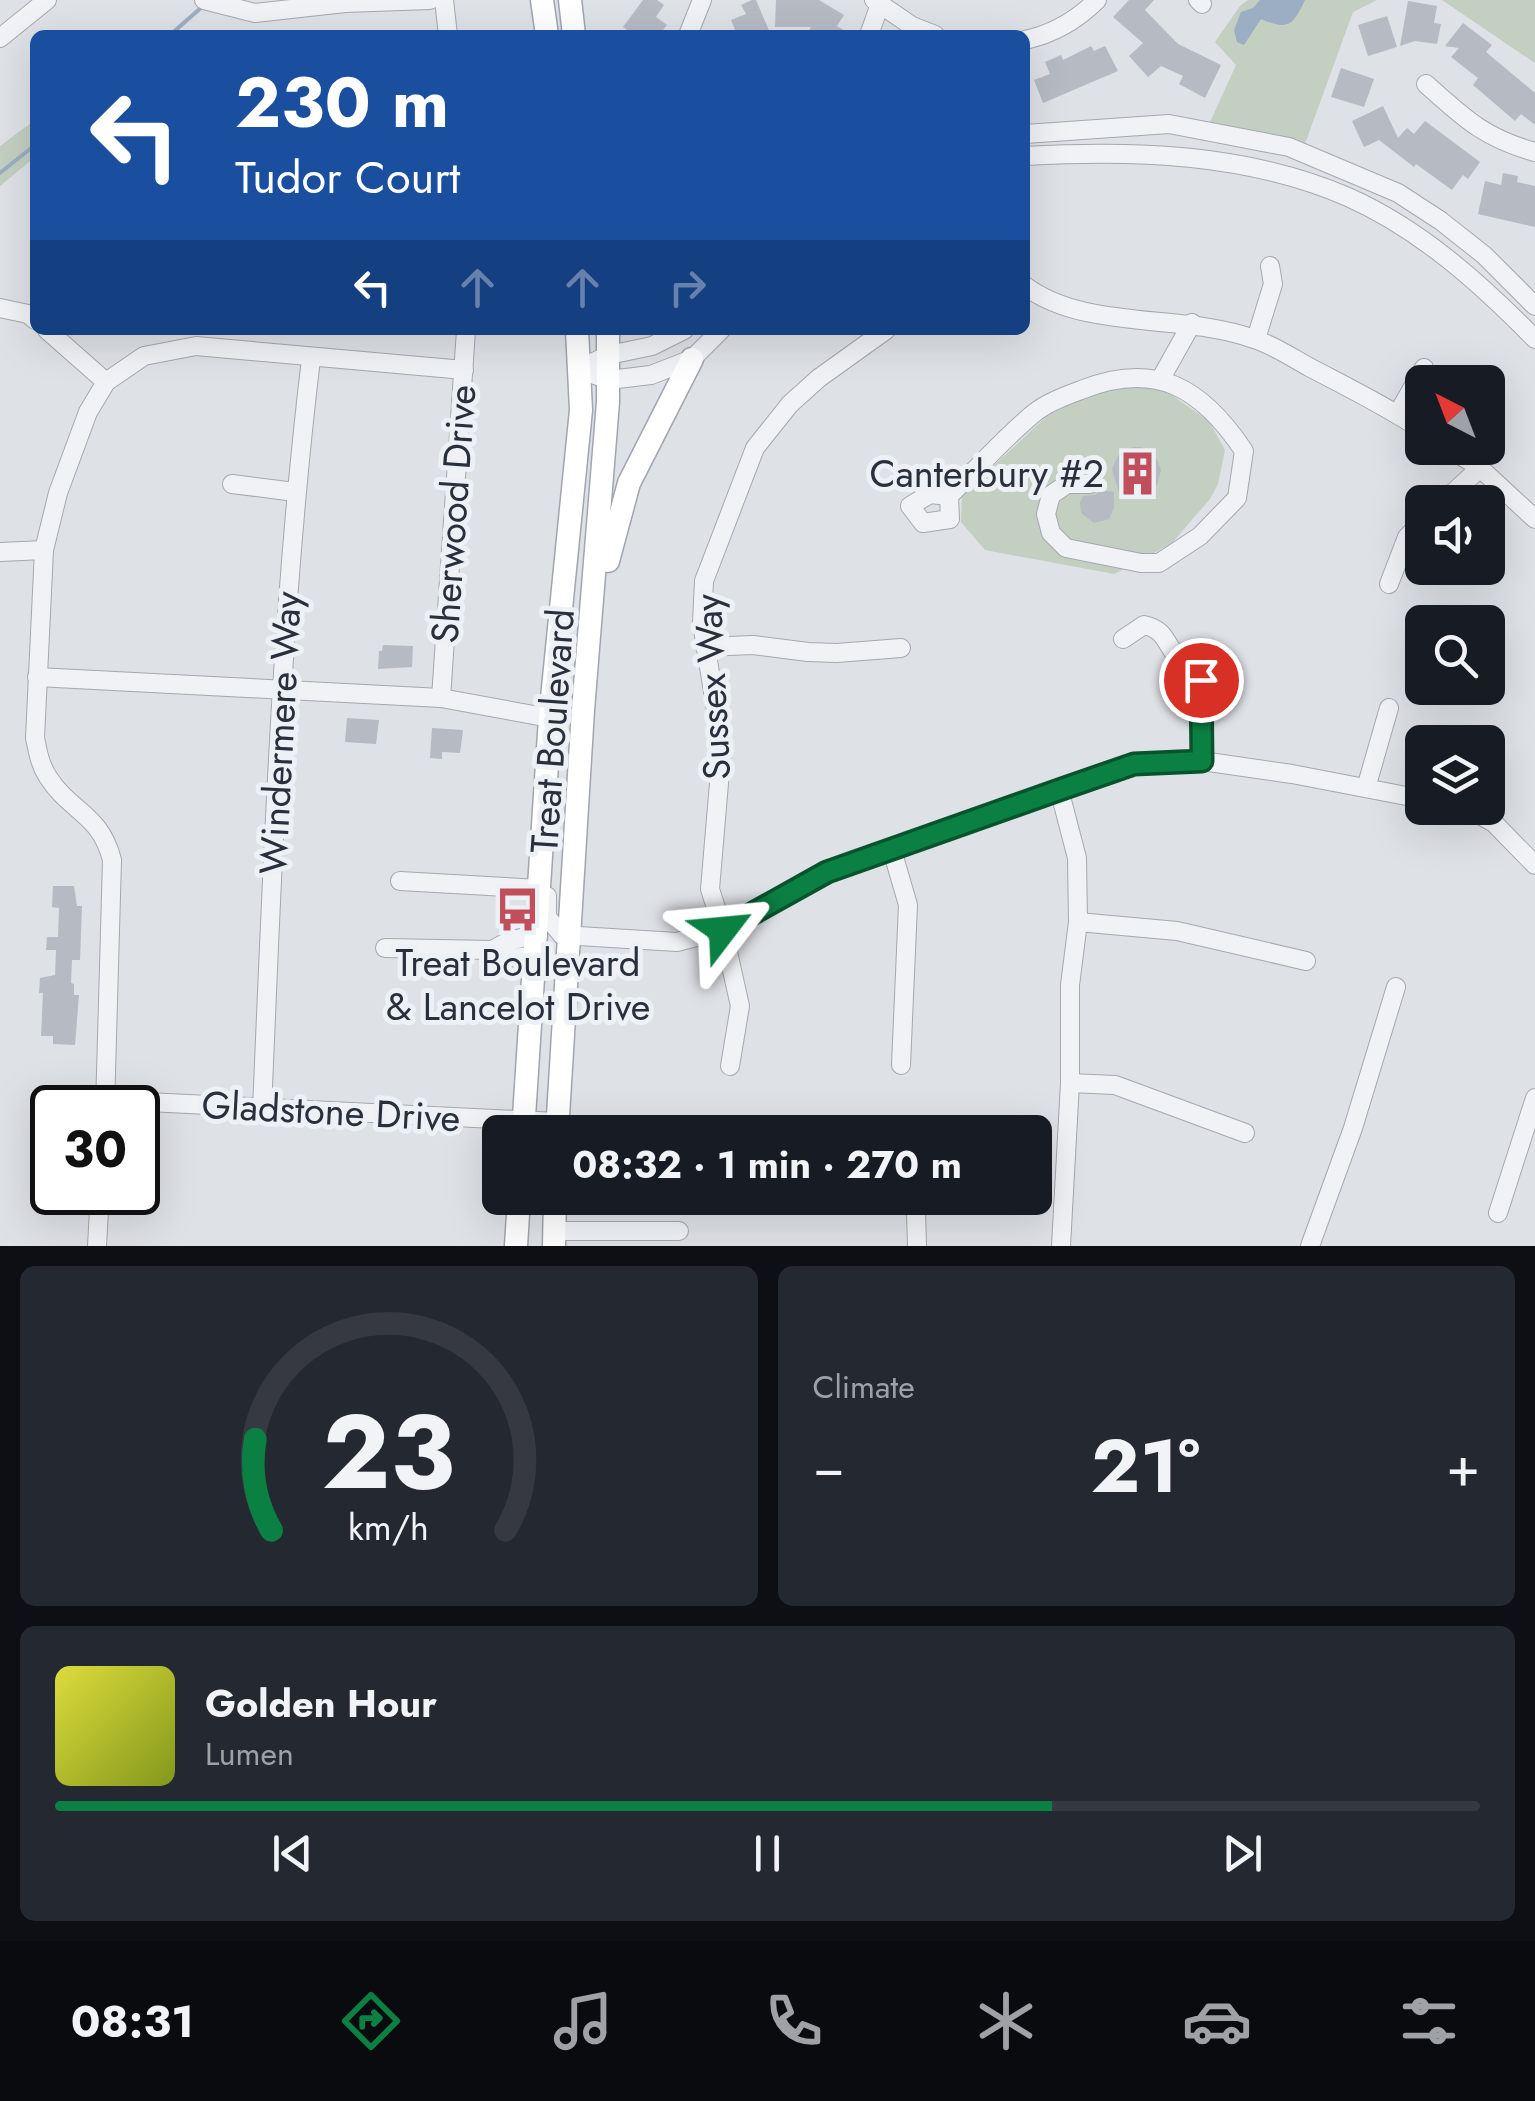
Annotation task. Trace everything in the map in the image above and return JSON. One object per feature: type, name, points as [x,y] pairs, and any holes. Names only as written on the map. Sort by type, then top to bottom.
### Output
[{"type":"main road","points":[[542,0],[546,30]]},
{"type":"main road","points":[[570,0],[573,30]]},
{"type":"main road","name":"Treat Boulevard","points":[[524,1115],[550,718],[581,410],[577,335]]},
{"type":"main road","name":"Treat Boulevard","points":[[558,1115],[609,380],[608,335]]},
{"type":"main road","points":[[587,658],[613,535],[629,483],[692,359]]},
{"type":"main road","points":[[516,1246],[518,1215]]},
{"type":"street","points":[[0,38],[47,0]]},
{"type":"street","points":[[204,0],[255,13],[344,3],[430,0]]},
{"type":"street","points":[[444,0],[447,30]]},
{"type":"street","points":[[690,30],[702,0]]},
{"type":"street","points":[[1030,39],[1047,35],[1082,15],[1096,0]]},
{"type":"street","points":[[870,30],[877,2],[922,30]]},
{"type":"street","points":[[1426,84],[1478,130],[1504,144],[1535,152]]},
{"type":"street","points":[[1030,134],[1170,124],[1289,146],[1398,193],[1427,211],[1484,255],[1535,306]]},
{"type":"street","points":[[1030,156],[1089,153],[1192,157],[1269,171],[1348,197],[1444,255],[1535,339]]},
{"type":"street","points":[[1256,339],[1273,284],[1270,266]]},
{"type":"street","points":[[1030,290],[1088,313],[1192,323],[1256,339],[1405,419]]},
{"type":"street","points":[[0,308],[30,316]]},
{"type":"street","points":[[1160,380],[1192,323]]},
{"type":"street","points":[[53,335],[106,382]]},
{"type":"street","name":"Sherwood Drive","points":[[441,698],[466,335]]},
{"type":"street","points":[[578,369],[609,356],[652,346],[674,335]]},
{"type":"street","points":[[578,369],[609,380],[651,375],[692,359],[716,335]]},
{"type":"street","name":"Sussex Way","points":[[730,1066],[740,1006],[710,889],[722,748],[702,623],[704,580],[755,448],[790,404],[879,335]]},
{"type":"street","points":[[106,1085],[112,860],[106,838],[48,778],[40,762],[36,738],[44,550],[58,493],[88,412],[106,382],[144,356],[196,346],[464,370]]},
{"type":"street","name":"Windermere Way","points":[[262,1108],[280,690],[295,492],[311,359]]},
{"type":"street","points":[[949,496],[1035,412],[1098,383],[1129,376],[1160,380],[1195,396],[1222,418],[1244,451],[1236,498],[1200,536],[1159,562],[1140,563],[1066,548],[1051,533],[1046,514],[1051,494],[1067,484],[1090,484]]},
{"type":"street","points":[[1398,414],[1405,402]]},
{"type":"street","points":[[1476,465],[1535,519]]},
{"type":"street","points":[[1462,485],[1480,468]]},
{"type":"street","points":[[232,484],[295,492]]},
{"type":"street","points":[[1389,584],[1405,542]]},
{"type":"street","points":[[0,552],[44,550]]},
{"type":"street","points":[[1123,639],[1144,625],[1154,627],[1162,632],[1177,658],[1201,680],[1202,761]]},
{"type":"street","points":[[705,648],[753,644],[808,652],[900,648]]},
{"type":"street","points":[[37,677],[441,698],[550,718]]},
{"type":"street","points":[[1366,788],[1389,708]]},
{"type":"street","points":[[546,786],[554,800],[546,911],[556,931],[568,937],[678,942],[723,930],[827,872],[1134,764],[1202,761],[1405,796]]},
{"type":"street","points":[[1059,790],[1076,858],[1078,922],[1070,985],[1070,1083],[1061,1246]]},
{"type":"street","points":[[1497,825],[1535,865]]},
{"type":"street","points":[[892,850],[908,905],[901,1066]]},
{"type":"street","points":[[400,881],[540,889]]},
{"type":"street","points":[[1078,922],[1177,931],[1306,961]]},
{"type":"street","points":[[533,999],[542,990],[546,952],[568,937]]},
{"type":"street","points":[[386,948],[492,950],[499,944],[538,944]]},
{"type":"street","points":[[1310,1246],[1353,1128],[1396,986]]},
{"type":"street","points":[[1070,1083],[1115,1085],[1245,1133]]},
{"type":"street","name":"Gladstone Drive","points":[[160,1105],[262,1108],[482,1124]]},
{"type":"street","points":[[1498,1213],[1534,1105]]},
{"type":"street","points":[[98,1246],[99,1215]]},
{"type":"street","points":[[916,1215],[917,1246]]},
{"type":"street","points":[[554,1238],[679,1231]]},
{"type":"green space","points":[[1248,0],[1377,0],[1353,12],[1302,152],[1206,131],[1236,65],[1215,42]]},
{"type":"green space","points":[[1442,0],[1535,0],[1535,63]]},
{"type":"green space","points":[[30,124],[30,161],[0,186],[0,146]]},
{"type":"green space","points":[[1121,384],[1157,387],[1209,421],[1225,450],[1218,484],[1210,499],[1171,544],[1114,574],[985,550],[961,522],[962,495],[1047,416]]},
{"type":"water","points":[[1260,0],[1305,0],[1289,23],[1278,25],[1261,19],[1244,45],[1237,42],[1234,30],[1241,12],[1253,8]]},
{"type":"building","points":[[643,0],[657,0],[664,5],[656,17],[667,25],[663,30],[623,27]]},
{"type":"building","points":[[756,0],[769,30],[735,30],[731,20],[746,14],[741,5]]},
{"type":"building","points":[[776,0],[819,0],[844,15],[837,26],[844,30],[775,27]]},
{"type":"building","points":[[1129,0],[1154,0],[1145,10],[1178,44],[1221,65],[1205,98],[1179,84],[1183,76],[1161,66],[1148,77],[1129,56],[1143,43],[1113,17]]},
{"type":"building","points":[[1408,1],[1437,6],[1434,23],[1441,24],[1437,44],[1415,41],[1400,46]]},
{"type":"building","points":[[1387,16],[1397,47],[1368,56],[1358,25]]},
{"type":"building","points":[[1463,23],[1492,45],[1486,52],[1535,93],[1535,125],[1521,114],[1515,121],[1473,85],[1478,78],[1451,57],[1459,48],[1445,46]]},
{"type":"building","points":[[1091,46],[1094,51],[1105,46],[1118,71],[1043,103],[1034,80],[1050,74],[1045,62],[1061,55],[1063,60]]},
{"type":"building","points":[[1341,68],[1374,79],[1364,107],[1331,97]]},
{"type":"building","points":[[1383,106],[1398,138],[1407,128],[1414,134],[1425,121],[1480,162],[1468,179],[1463,175],[1452,190],[1379,140],[1364,147],[1352,121]]},
{"type":"building","points":[[1503,173],[1518,176],[1517,182],[1535,186],[1535,227],[1478,214],[1485,181],[1501,185]]},
{"type":"building","name":"Canterbury #2","points":[[1133,447],[1155,455],[1161,470],[1157,485],[1136,496],[1119,493],[1112,469],[1119,454]]},
{"type":"building","points":[[1101,490],[1114,492],[1114,508],[1109,519],[1094,523],[1081,513],[1080,503],[1083,496]]},
{"type":"building","points":[[383,645],[413,646],[412,667],[378,669]]},
{"type":"building","points":[[347,718],[379,720],[376,744],[345,742]]},
{"type":"building","points":[[432,728],[463,730],[460,753],[442,752],[442,759],[430,758]]},
{"type":"building","points":[[53,886],[74,886],[77,906],[82,906],[80,960],[72,960],[71,983],[74,995],[79,995],[75,1045],[53,1044],[53,1036],[41,1036],[40,978],[55,975],[56,950],[46,950],[47,937],[58,937],[59,908],[52,907]]},
{"type":"waterway","points":[[176,30],[203,6]]},
{"type":"waterway","points":[[0,173],[30,149]]},
{"type":"place","name":"Canterbury #2","points":[[1137,473]]},
{"type":"place","name":"Treat Boulevard & Lancelot Drive","points":[[518,910]]},
{"type":"route","points":[[723,930],[827,872],[1059,790],[1134,764],[1202,761],[1201,680]]}]
